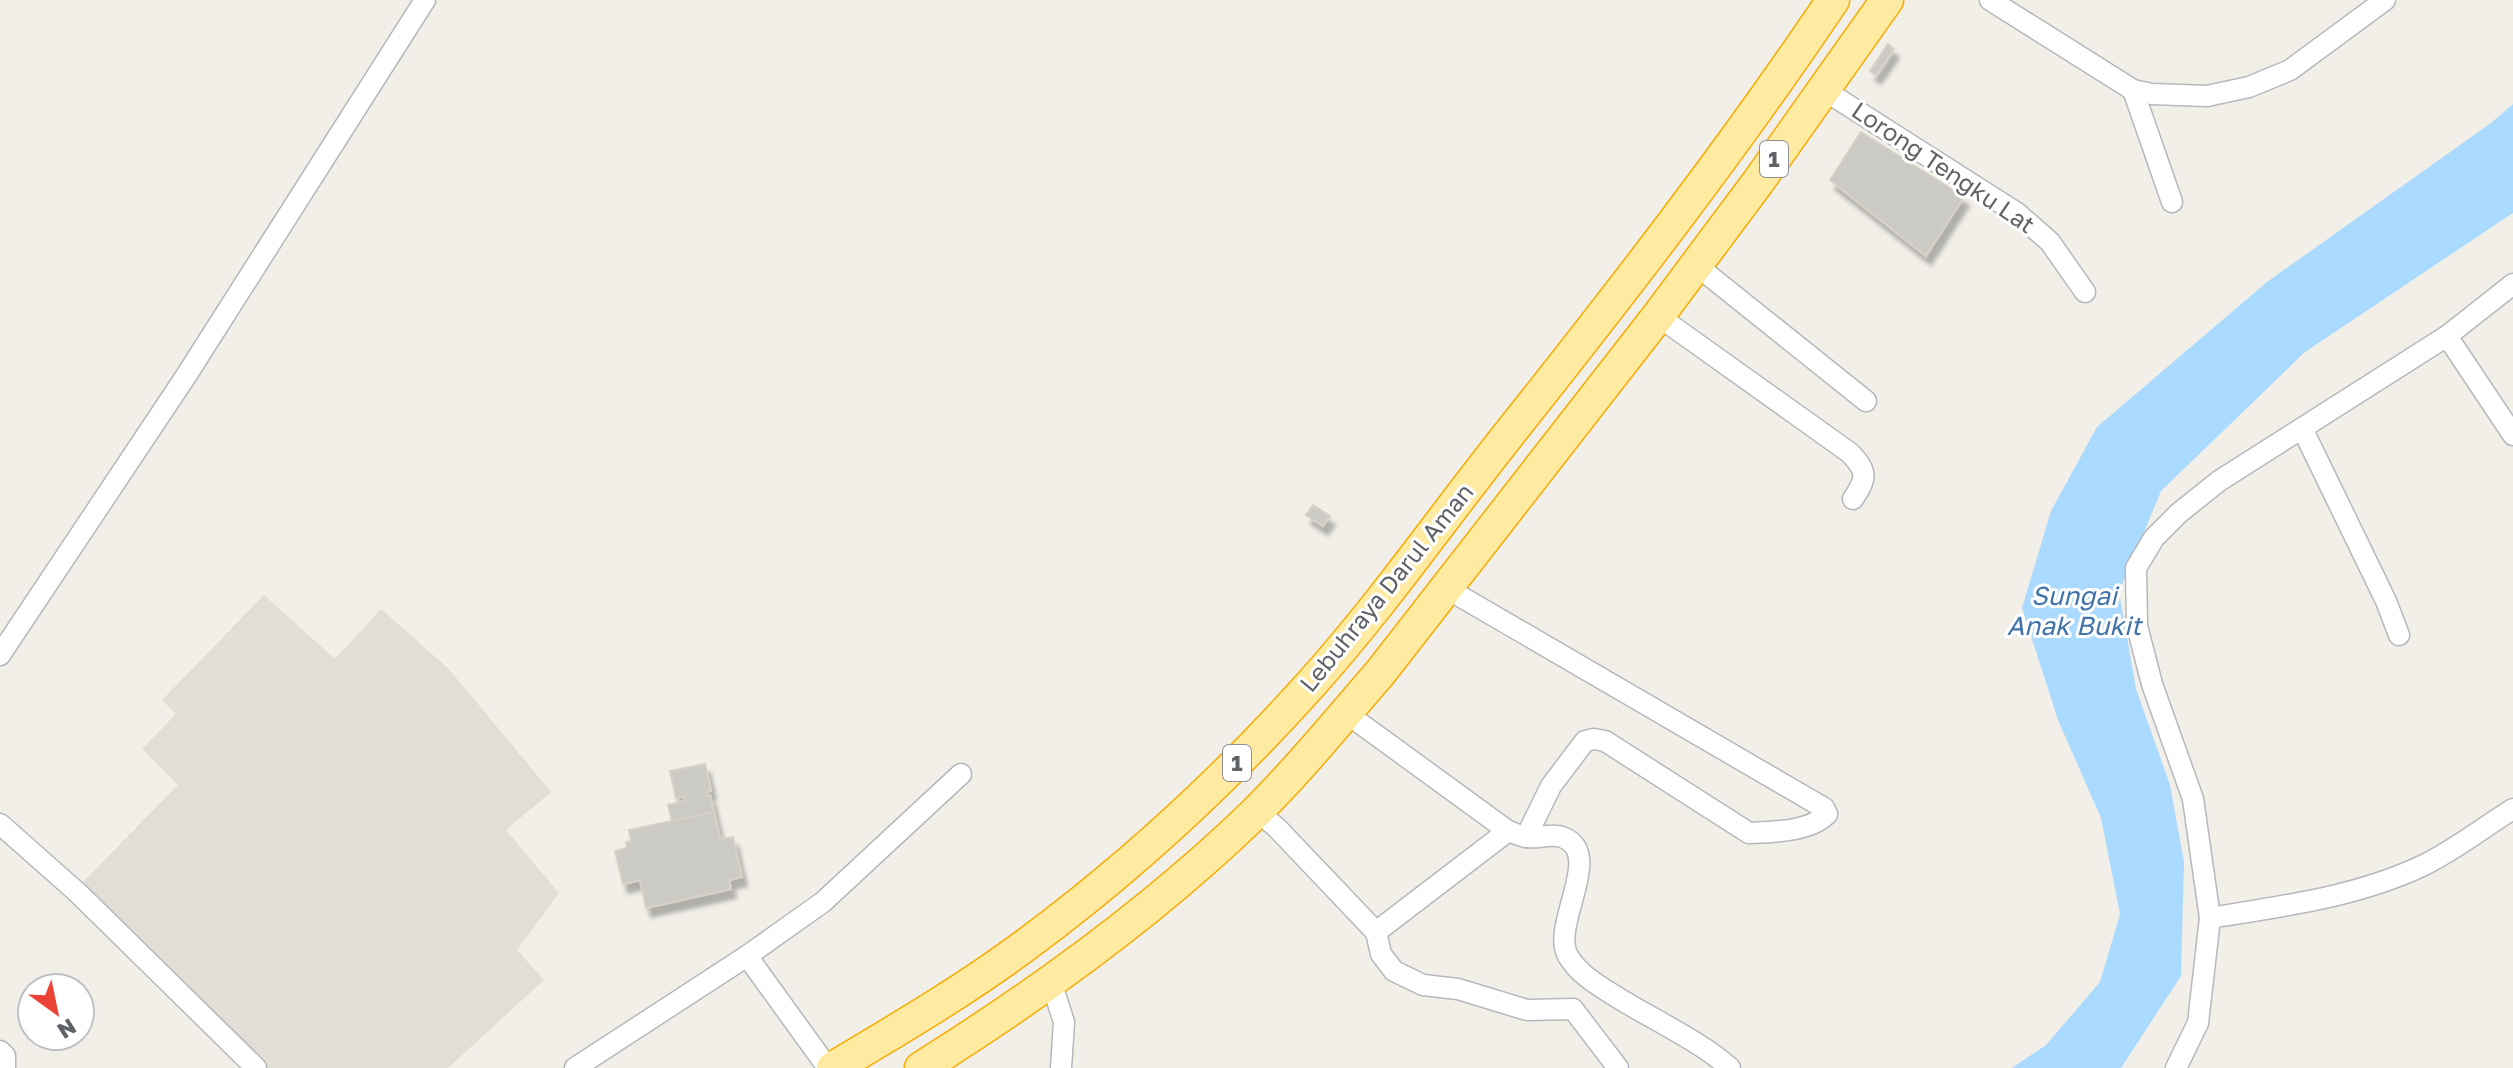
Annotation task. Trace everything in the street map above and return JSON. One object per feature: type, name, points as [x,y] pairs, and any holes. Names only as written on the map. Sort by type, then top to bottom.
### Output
[{"type":"highway","name":"Lebuhraya Darul Aman","points":[[830,1068],[921,1016],[1026,945],[1115,874],[1222,778],[1344,647],[1722,157],[1833,0]]},
{"type":"highway","name":"Lebuhraya Darul Aman","points":[[921,1068],[1051,982],[1146,908],[1257,811],[1346,713],[1658,316],[1887,0]]},
{"type":"highway","points":[[1560,370],[1578,377],[1602,374],[1623,362],[1630,352]]},
{"type":"highway","points":[[1501,444],[1509,437],[1533,428],[1570,429]]},
{"type":"street","points":[[0,655],[186,376],[425,0]]},
{"type":"street","points":[[1990,0],[2133,90],[2152,94],[2207,96],[2249,87],[2290,70],[2385,0]]},
{"type":"street","name":"Lorong Tengku Lat","points":[[1824,90],[2017,213],[2050,242],[2085,292]]},
{"type":"street","points":[[2133,90],[2172,202]]},
{"type":"street","points":[[1696,265],[1866,401]]},
{"type":"street","points":[[2176,1068],[2198,1023],[2210,918],[2193,799],[2152,684],[2137,626],[2136,568],[2154,538],[2179,513],[2249,460],[2447,336],[2513,284]]},
{"type":"street","points":[[1658,316],[1850,453],[1860,464],[1864,475],[1853,499]]},
{"type":"street","points":[[2447,336],[2513,435]]},
{"type":"street","points":[[2302,428],[2386,601],[2399,635]]},
{"type":"street","points":[[1376,932],[1517,834],[1585,741],[1605,741],[1749,833],[1798,827],[1814,823],[1827,814],[1824,808],[1446,588]]},
{"type":"street","points":[[1346,713],[1517,834],[1561,836],[1572,843],[1579,859],[1579,882],[1569,905],[1562,943],[1568,957],[1592,981],[1730,1068]]},
{"type":"street","points":[[575,1068],[747,956],[823,902],[961,774]]},
{"type":"street","points":[[2210,918],[2330,898],[2385,880],[2426,864],[2513,809]]},
{"type":"street","points":[[1257,811],[1376,932],[1381,954],[1394,971],[1423,985],[1458,989],[1527,1010],[1573,1009],[1618,1068]]},
{"type":"street","points":[[0,824],[78,893],[256,1068]]},
{"type":"street","points":[[747,956],[830,1068]]},
{"type":"street","points":[[1051,982],[1064,1022],[1061,1068]]},
{"type":"street","points":[[0,1051],[5,1056],[5,1068]]},
{"type":"shaded area","points":[[264,595],[335,659],[381,609],[449,669],[551,792],[506,830],[559,893],[517,950],[544,980],[448,1068],[264,1068],[78,887],[178,785],[142,749],[176,714],[162,700]]},
{"type":"water","name":"Sungai Anak Bukit","points":[[2513,104],[2513,213],[2305,352],[2161,491],[2119,592],[2136,689],[2170,785],[2184,862],[2181,976],[2121,1068],[2012,1068],[2046,1045],[2100,982],[2120,914],[2101,818],[2058,720],[2022,608],[2051,511],[2097,427],[2267,282],[2491,123]]},
{"type":"building","points":[[1888,44],[1894,49],[1876,75],[1870,71]]},
{"type":"building","points":[[1861,132],[1964,197],[1926,256],[1830,180]]},
{"type":"building","points":[[1313,505],[1330,516],[1323,526],[1306,515]]},
{"type":"building","points":[[705,764],[711,791],[706,792],[710,795],[714,812],[672,821],[668,805],[685,801],[684,796],[676,798],[670,771]]},
{"type":"building","points":[[714,812],[720,839],[733,837],[742,877],[729,880],[731,889],[646,908],[640,880],[623,884],[615,851],[627,848],[626,842],[631,841],[629,830]]}]
